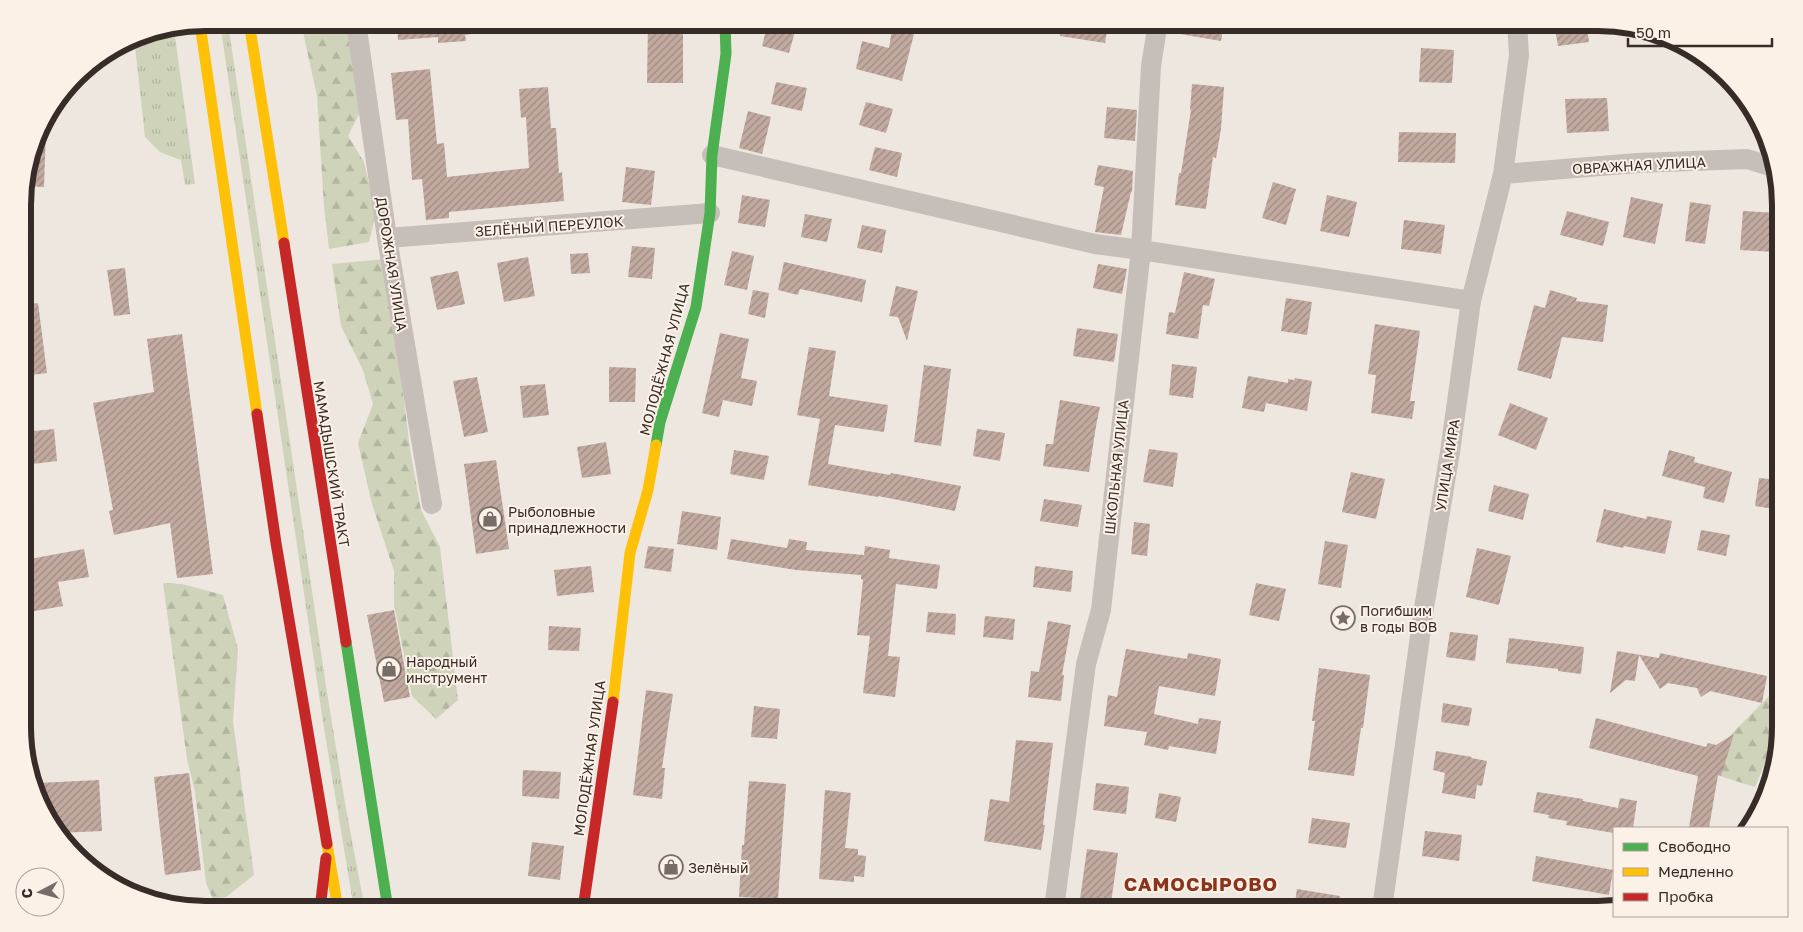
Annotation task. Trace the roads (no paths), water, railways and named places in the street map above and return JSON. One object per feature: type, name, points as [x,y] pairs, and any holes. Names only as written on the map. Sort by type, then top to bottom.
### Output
[{"type":"main road","points":[[201,32],[276,543],[336,901]]},
{"type":"main road","name":"МАМАДЫШСКИЙ ТРАКТ","points":[[251,32],[387,901]]},
{"type":"main road","name":"МОЛОДЁЖНАЯ УЛИЦА","points":[[583,901],[615,685],[630,553],[648,490],[660,422],[696,308],[710,213],[712,155],[726,54],[725,32]]},
{"type":"main road","points":[[321,901],[327,846]]},
{"type":"street","name":"ШКОЛЬНАЯ УЛИЦА","points":[[1055,900],[1086,664],[1100,610],[1141,250],[1151,66],[1157,31]]},
{"type":"street","name":"УЛИЦА МИРА","points":[[1383,900],[1424,608],[1450,452],[1471,301],[1503,174],[1519,55],[1518,31]]},
{"type":"street","name":"ДОРОЖНАЯ УЛИЦА","points":[[357,32],[387,238],[432,504]]},
{"type":"street","points":[[712,155],[1095,244],[1471,301]]},
{"type":"street","name":"ОВРАЖНАЯ УЛИЦА","points":[[1503,174],[1637,163],[1747,159],[1767,165]]},
{"type":"street","name":"ЗЕЛЁНЫЙ ПЕРЕУЛОК","points":[[387,238],[710,213]]},
{"type":"place","name":"Рыболовные принадлежности","points":[[490,519]]},
{"type":"place","name":"Погибшим в годы ВОВ","points":[[1343,618]]},
{"type":"place","name":"Народный инструмент","points":[[389,669]]},
{"type":"place","name":"Зелёный","points":[[671,867]]},
{"type":"district","name":"САМОСЫРОВО","points":[[1201,883]]}]
